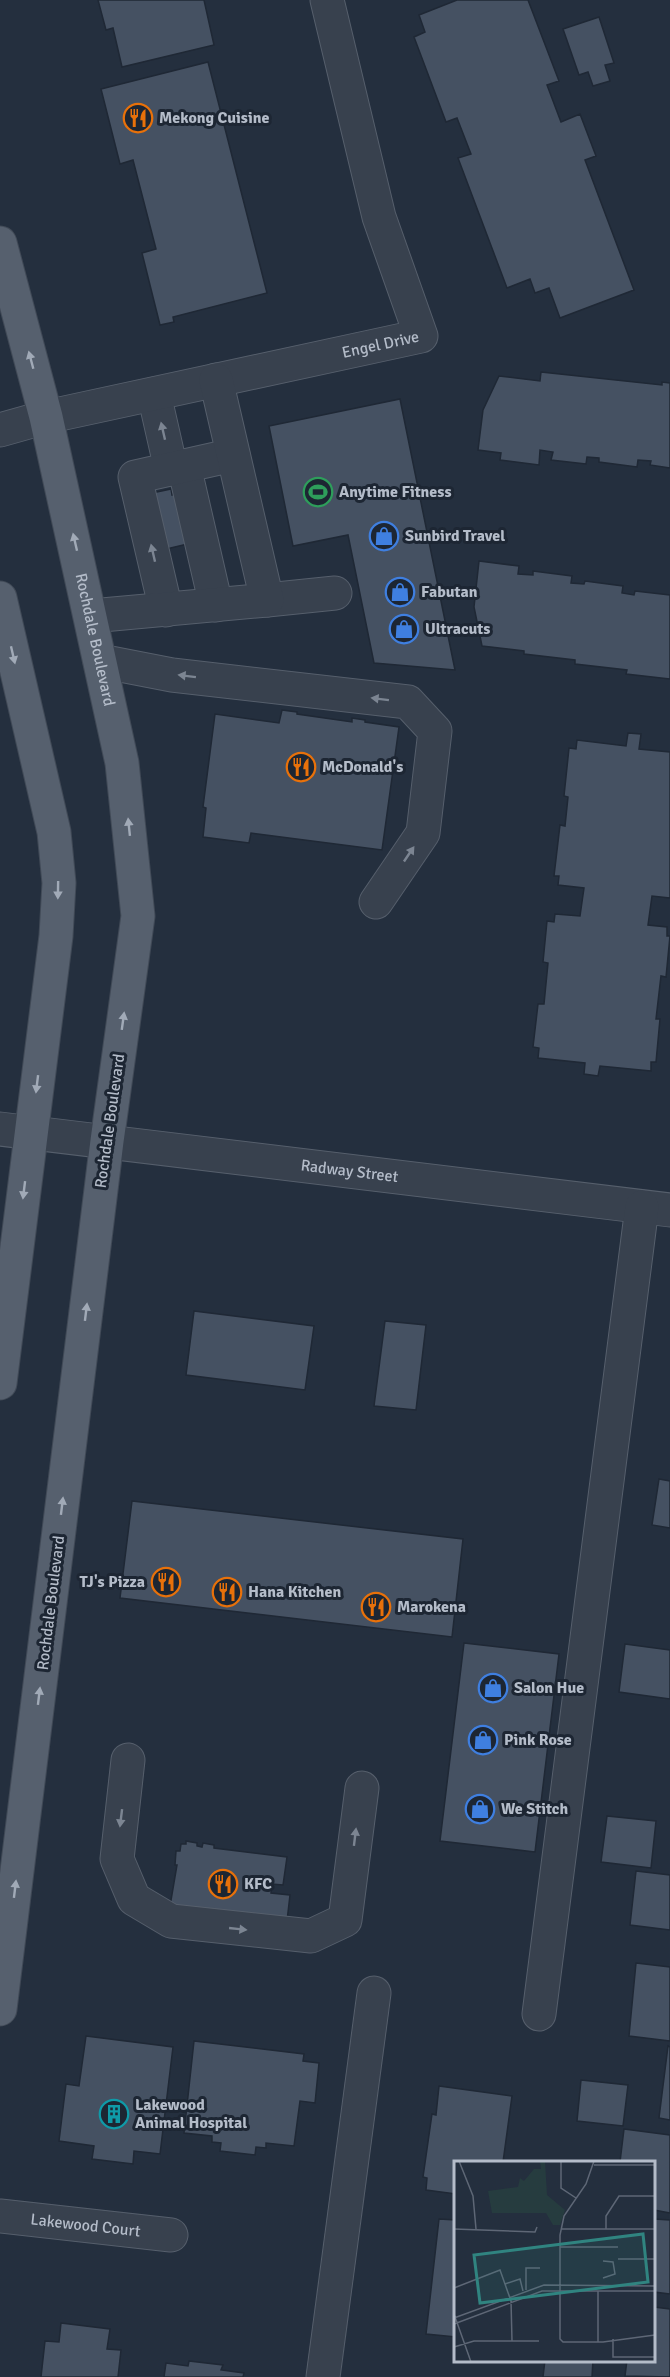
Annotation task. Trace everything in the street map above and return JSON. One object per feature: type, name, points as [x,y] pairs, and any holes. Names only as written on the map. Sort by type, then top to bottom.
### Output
[{"type":"main road","name":"Rochdale Boulevard","points":[[0,243],[46,417],[123,763],[138,916],[107,1141],[0,2008]]},
{"type":"main road","points":[[0,598],[54,832],[59,883],[57,936],[16,1131],[0,1383]]},
{"type":"street","name":"Engel Drive","points":[[0,430],[46,417],[421,336],[379,217],[327,0]]},
{"type":"street","points":[[216,380],[267,600]]},
{"type":"street","points":[[154,394],[216,605]]},
{"type":"street","points":[[166,610],[135,477],[233,455]]},
{"type":"street","points":[[91,616],[335,593]]},
{"type":"street","points":[[100,660],[172,675],[408,702],[435,730],[423,833],[376,902]]},
{"type":"street","name":"Radway Street","points":[[16,1131],[656,1208]]},
{"type":"street","points":[[539,2014],[656,1208]]},
{"type":"street","points":[[128,1760],[117,1859],[134,1899],[171,1922],[311,1936],[345,1920],[362,1788]]},
{"type":"street","points":[[323,2377],[343,2209],[374,1993]]},
{"type":"street","name":"Lakewood Court","points":[[0,2216],[171,2235]]},
{"type":"building","points":[[98,0],[204,0],[214,45],[122,67],[113,28],[106,30]]},
{"type":"building","points":[[457,0],[528,0],[559,81],[547,85],[561,122],[580,114],[596,156],[585,160],[634,290],[560,318],[549,288],[535,293],[530,279],[507,288],[458,158],[471,154],[457,118],[446,122],[414,37],[425,32],[419,15]]},
{"type":"building","points":[[599,17],[614,63],[605,65],[610,81],[593,86],[588,72],[579,75],[563,29]]},
{"type":"building","points":[[208,62],[267,293],[173,317],[174,322],[160,325],[142,253],[156,249],[133,160],[120,164],[101,89]]},
{"type":"building","points":[[541,372],[662,385],[662,382],[670,383],[670,468],[650,465],[651,461],[638,460],[637,467],[599,462],[599,458],[587,457],[586,464],[551,460],[553,452],[540,450],[539,465],[500,460],[501,453],[478,450],[483,410],[499,376],[540,381]]},
{"type":"building","points":[[400,399],[455,670],[374,663],[348,535],[293,546],[269,426]]},
{"type":"building","points":[[171,489],[172,495],[183,492],[196,542],[158,551],[152,493]]},
{"type":"building","points":[[479,561],[519,566],[518,574],[533,575],[533,571],[572,576],[571,583],[584,584],[585,581],[623,586],[622,593],[634,595],[635,591],[670,595],[670,679],[626,674],[627,670],[575,664],[575,660],[482,646],[474,607]]},
{"type":"building","name":"McDonald's","points":[[282,710],[352,722],[352,718],[399,727],[382,850],[251,833],[249,843],[203,837],[206,808],[203,807],[215,714],[279,723]]},
{"type":"building","points":[[628,733],[641,734],[639,749],[670,752],[670,898],[652,896],[648,925],[667,927],[667,936],[670,936],[666,977],[661,976],[656,1019],[660,1019],[656,1062],[651,1062],[651,1071],[600,1066],[598,1076],[584,1074],[585,1063],[538,1058],[539,1048],[533,1047],[538,1004],[544,1004],[548,963],[543,962],[547,921],[554,922],[555,914],[580,916],[584,888],[558,885],[559,876],[554,876],[560,825],[565,826],[568,797],[564,796],[569,748],[576,749],[577,740],[626,746]]},
{"type":"building","points":[[194,1311],[314,1326],[305,1390],[186,1375]]},
{"type":"building","points":[[385,1321],[426,1325],[416,1410],[374,1406]]},
{"type":"building","points":[[659,1479],[670,1481],[670,1528],[652,1525]]},
{"type":"building","points":[[132,1501],[463,1539],[452,1637],[120,1598]]},
{"type":"building","points":[[464,1643],[559,1654],[535,1852],[440,1841]]},
{"type":"building","points":[[625,1644],[670,1650],[670,1699],[619,1692]]},
{"type":"building","points":[[607,1816],[656,1821],[651,1868],[601,1862]]},
{"type":"building","name":"KFC","points":[[186,1841],[197,1843],[197,1846],[202,1847],[203,1843],[214,1845],[214,1848],[287,1857],[283,1885],[272,1884],[271,1893],[290,1895],[287,1921],[170,1906],[177,1865],[175,1865],[176,1851],[180,1851],[181,1844],[186,1844]]},
{"type":"building","points":[[636,1871],[670,1875],[670,1930],[630,1925]]},
{"type":"building","points":[[636,1963],[670,1967],[670,2041],[629,2036]]},
{"type":"building","name":"Lakewood Animal Hospital","points":[[86,2036],[173,2047],[160,2154],[134,2151],[133,2164],[92,2159],[94,2146],[59,2141],[66,2084],[79,2086]]},
{"type":"building","points":[[194,2041],[304,2054],[303,2061],[319,2063],[315,2103],[300,2101],[294,2146],[266,2143],[266,2148],[256,2147],[255,2155],[220,2151],[221,2143],[212,2142],[212,2136],[184,2133]]},
{"type":"building","points":[[668,2046],[670,2047],[670,2120],[659,2118]]},
{"type":"building","points":[[581,2080],[628,2085],[623,2126],[577,2121]]},
{"type":"building","points":[[439,2086],[512,2096],[503,2161],[454,2161],[454,2194],[426,2190],[427,2178],[423,2177],[432,2114],[436,2115]]},
{"type":"building","points":[[624,2129],[670,2135],[670,2213],[655,2210],[655,2161],[620,2161]]},
{"type":"building","points":[[439,2219],[454,2220],[454,2337],[426,2334]]},
{"type":"building","points":[[655,2219],[670,2220],[670,2294],[655,2292]]},
{"type":"building","points":[[655,2307],[670,2309],[670,2377],[625,2376],[627,2362],[655,2362]]},
{"type":"building","points":[[61,2323],[110,2329],[107,2349],[121,2350],[118,2377],[41,2377],[45,2341],[59,2342]]},
{"type":"building","points":[[189,2361],[223,2365],[221,2370],[244,2373],[243,2377],[164,2377],[166,2363],[188,2366]]},
{"type":"building","points":[[545,2362],[593,2362],[592,2377],[543,2377]]},
{"type":"place","name":"Mekong Cuisine","points":[[138,118]]},
{"type":"place","name":"Anytime Fitness","points":[[318,492]]},
{"type":"place","name":"Sunbird Travel","points":[[384,536]]},
{"type":"place","name":"Fabutan","points":[[400,592]]},
{"type":"place","name":"Ultracuts","points":[[404,629]]},
{"type":"place","name":"McDonald's","points":[[301,767]]},
{"type":"place","name":"TJ's Pizza","points":[[166,1582]]},
{"type":"place","name":"Hana Kitchen","points":[[227,1592]]},
{"type":"place","name":"Marokena","points":[[376,1607]]},
{"type":"place","name":"Salon Hue","points":[[493,1688]]},
{"type":"place","name":"Pink Rose","points":[[483,1740]]},
{"type":"place","name":"We Stitch","points":[[480,1809]]},
{"type":"place","name":"KFC","points":[[223,1884]]},
{"type":"place","name":"Lakewood Animal Hospital","points":[[114,2114]]}]
